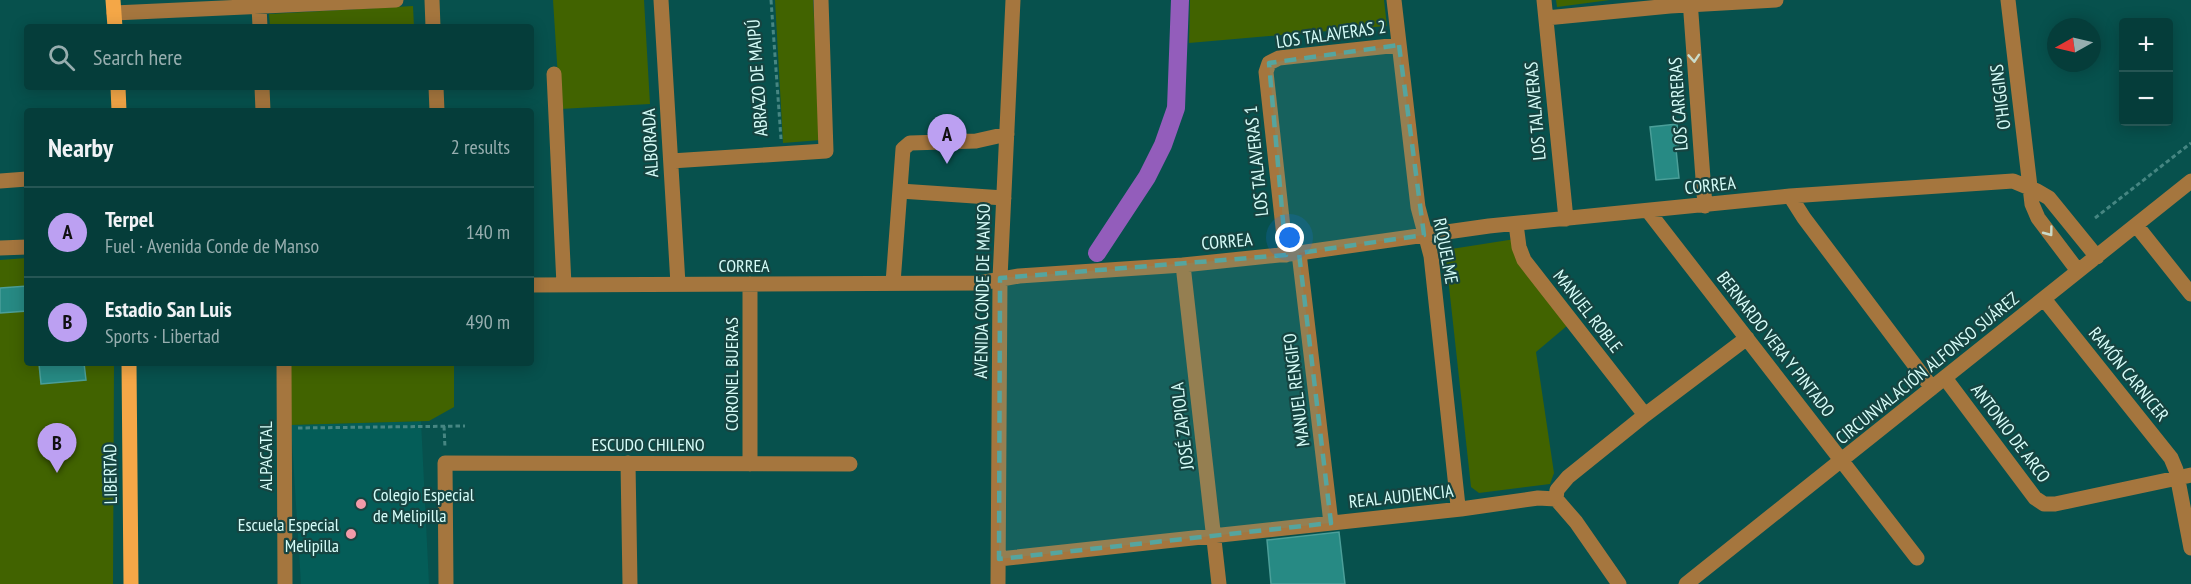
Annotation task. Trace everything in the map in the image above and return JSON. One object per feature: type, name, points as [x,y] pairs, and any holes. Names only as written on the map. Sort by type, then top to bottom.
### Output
[{"type":"main road","points":[[118,90],[119,108]]},
{"type":"main road","name":"LIBERTAD","points":[[129,366],[131,584]]},
{"type":"street","points":[[114,14],[396,0]]},
{"type":"street","points":[[432,0],[433,24]]},
{"type":"street","name":"ALBORADA","points":[[661,0],[678,284]]},
{"type":"street","points":[[671,161],[826,151],[821,0]]},
{"type":"street","name":"AVENIDA CONDE DE MANSO","points":[[998,584],[1000,278],[1013,0]]},
{"type":"street","name":"RIQUELME","points":[[1394,0],[1418,207],[1431,256],[1458,506],[1461,509]]},
{"type":"street","name":"LOS TALAVERAS","points":[[1544,0],[1566,219]]},
{"type":"street","points":[[1546,18],[1690,3],[1776,0]]},
{"type":"street","name":"O'HIGGINS","points":[[2008,0],[2031,189]]},
{"type":"street","name":"LOS CARRERAS","points":[[1690,3],[1705,206]]},
{"type":"street","points":[[259,6],[260,24]]},
{"type":"street","name":"LOS TALAVERAS 2","points":[[1269,63],[1278,58],[1398,45]]},
{"type":"street","name":"LOS TALAVERAS 1","points":[[1269,63],[1266,72],[1293,254]]},
{"type":"street","points":[[554,74],[564,285]]},
{"type":"street","points":[[262,90],[263,108]]},
{"type":"street","points":[[436,90],[437,108]]},
{"type":"street","points":[[893,283],[901,153],[906,145],[976,141],[1007,134]]},
{"type":"street","points":[[0,181],[24,179]]},
{"type":"street","name":"CORREA","points":[[534,285],[979,283],[1000,278],[1183,265],[1293,254],[1516,224],[1790,196],[2013,181],[2043,194],[2054,203],[2097,257]]},
{"type":"street","name":"CIRCUNVALACIÓN ALFONSO SUÁREZ","points":[[1686,584],[2191,181]]},
{"type":"street","points":[[2031,189],[2032,204],[2038,218],[2078,271]]},
{"type":"street","points":[[900,191],[1004,198]]},
{"type":"street","points":[[1790,196],[1804,218],[1932,388]]},
{"type":"street","name":"BERNARDO VERA Y PINTADO","points":[[1648,211],[1917,558]]},
{"type":"street","name":"MANUEL ROBLE","points":[[1516,224],[1519,247],[1524,260],[1646,415]]},
{"type":"street","points":[[2136,225],[2191,294]]},
{"type":"street","points":[[0,248],[24,246]]},
{"type":"street","name":"MANUEL RENGIFO","points":[[1293,254],[1331,523]]},
{"type":"street","name":"JOSÉ ZAPIOLA","points":[[1183,265],[1219,584]]},
{"type":"street","name":"CORONEL BUERAS","points":[[750,284],[750,464]]},
{"type":"street","name":"RAMÓN CARNICER","points":[[2044,299],[2185,476],[2191,548]]},
{"type":"street","points":[[1619,584],[1576,522],[1556,500],[1557,490],[1568,477],[1747,338]]},
{"type":"street","name":"ALPACATAL","points":[[284,366],[285,584]]},
{"type":"street","name":"ANTONIO DE ARCO","points":[[1945,378],[2035,498],[2044,504],[2055,504],[2185,476]]},
{"type":"street","points":[[445,463],[446,584]]},
{"type":"street","name":"ESCUDO CHILENO","points":[[445,463],[850,464]]},
{"type":"street","points":[[628,463],[630,584]]},
{"type":"street","name":"REAL AUDIENCIA","points":[[999,559],[1461,509],[1538,498],[1556,500]]},
{"type":"path","name":"ABRAZO DE MAIPÚ","points":[[771,0],[782,153]]},
{"type":"path","points":[[2095,218],[2191,143]]},
{"type":"path","points":[[444,426],[445,463]]},
{"type":"path","points":[[284,428],[465,426]]},
{"type":"highlighted area","points":[[1399,45],[1424,235],[1299,253],[1331,523],[999,559],[1000,278],[1286,255],[1269,63]]},
{"type":"shaded area","name":"Colegio Especial de Melipilla","points":[[421,421],[429,584],[301,584],[291,425]]},
{"type":"green space","points":[[553,0],[644,0],[650,104],[560,109]]},
{"type":"green space","points":[[775,0],[813,0],[821,140],[783,143]]},
{"type":"green space","points":[[1190,0],[1384,0],[1387,26],[1189,43]]},
{"type":"green space","points":[[1556,0],[1610,0],[1557,7]]},
{"type":"green space","points":[[413,6],[414,24],[270,24],[269,14]]},
{"type":"green space","points":[[1515,239],[1568,325],[1536,352],[1554,473],[1550,484],[1479,493],[1471,487],[1445,250]]},
{"type":"green space","points":[[24,258],[24,366],[114,366],[113,584],[0,584],[0,260]]},
{"type":"green space","points":[[290,366],[454,366],[454,407],[429,421],[291,425]]},
{"type":"building","points":[[1677,124],[1679,149],[1676,149],[1679,178],[1656,180],[1650,127]]},
{"type":"building","points":[[24,286],[24,311],[0,313],[0,288]]},
{"type":"building","points":[[39,366],[84,366],[86,380],[41,384]]},
{"type":"building","points":[[1339,532],[1345,584],[1271,584],[1267,540]]},
{"type":"waterway","points":[[1097,253],[1147,177],[1163,145],[1176,108],[1180,0]]},
{"type":"place","name":"Terpel","points":[[947,164]]},
{"type":"place","name":"Estadio San Luis","points":[[57,473]]},
{"type":"place","name":"Colegio Especial de Melipilla","points":[[361,504]]},
{"type":"place","name":"Escuela Especial Melipilla","points":[[351,534]]}]
